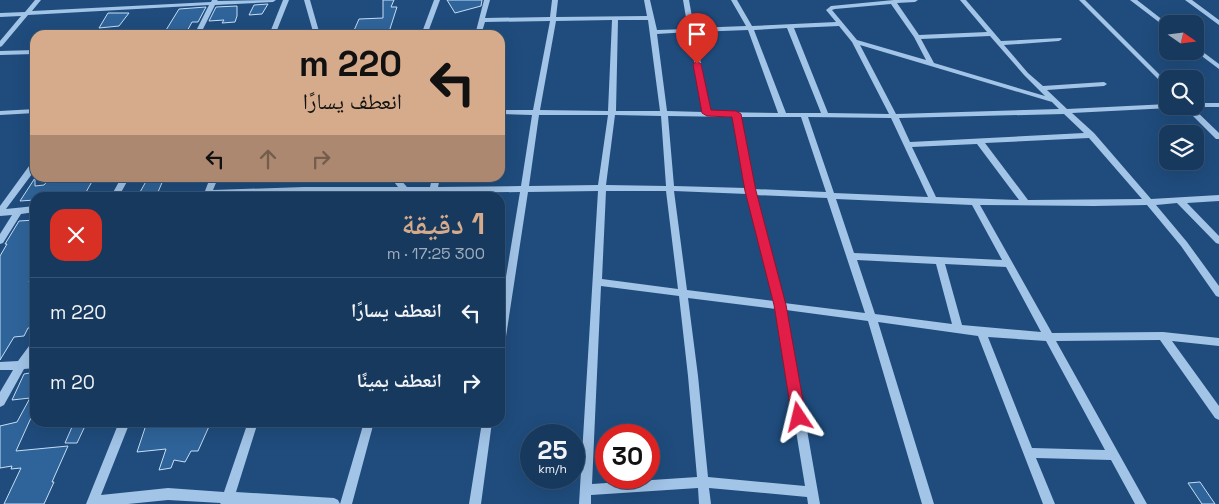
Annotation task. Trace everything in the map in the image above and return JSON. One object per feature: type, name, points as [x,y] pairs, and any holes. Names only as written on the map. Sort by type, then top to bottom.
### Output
[{"type":"street","points":[[0,45],[38,0]]},
{"type":"street","points":[[115,10],[122,0]]},
{"type":"street","points":[[0,15],[273,0]]},
{"type":"street","points":[[274,30],[286,0]]},
{"type":"street","points":[[308,0],[316,30]]},
{"type":"street","points":[[426,30],[437,0]]},
{"type":"street","points":[[480,30],[487,0]]},
{"type":"street","points":[[505,311],[555,0]]},
{"type":"street","points":[[647,0],[654,32],[664,114],[670,188],[705,504]]},
{"type":"street","points":[[686,0],[690,31],[707,113]]},
{"type":"street","points":[[734,0],[751,29],[782,115]]},
{"type":"street","points":[[915,0],[830,8],[829,10],[855,42],[894,116],[933,199]]},
{"type":"street","points":[[963,0],[1040,88],[1091,135],[1184,244],[1219,293]]},
{"type":"street","points":[[1082,0],[1159,78]]},
{"type":"street","points":[[1133,0],[1159,20]]},
{"type":"street","points":[[1188,0],[1219,23]]},
{"type":"street","points":[[898,1],[932,65]]},
{"type":"street","points":[[200,30],[214,2]]},
{"type":"street","points":[[483,20],[650,18]]},
{"type":"street","points":[[585,504],[602,187],[612,114],[615,19]]},
{"type":"street","points":[[654,32],[840,24]]},
{"type":"street","points":[[790,27],[826,116]]},
{"type":"street","points":[[916,37],[991,34]]},
{"type":"street","points":[[999,42],[1058,39]]},
{"type":"street","points":[[855,42],[1055,101]]},
{"type":"street","points":[[0,54],[30,52]]},
{"type":"street","points":[[1204,55],[1219,67]]},
{"type":"street","points":[[1040,88],[1104,84]]},
{"type":"street","points":[[1204,105],[1219,105]]},
{"type":"street","points":[[505,112],[894,116],[1067,112],[1159,107]]},
{"type":"street","points":[[0,114],[30,111]]},
{"type":"street","points":[[736,114],[750,191],[780,305],[814,504]]},
{"type":"street","points":[[1195,115],[1219,138]]},
{"type":"street","points":[[804,116],[850,256],[872,316],[928,504]]},
{"type":"street","points":[[908,145],[1091,135]]},
{"type":"street","points":[[979,141],[1026,203]]},
{"type":"street","points":[[0,212],[30,171]]},
{"type":"street","points":[[398,182],[404,189]]},
{"type":"street","points":[[469,192],[602,187],[670,188],[974,202],[1097,204],[1150,203],[1219,198]]},
{"type":"street","points":[[325,192],[404,189],[421,192]]},
{"type":"street","points":[[1180,201],[1219,241]]},
{"type":"street","points":[[974,202],[1141,504]]},
{"type":"street","points":[[0,212],[30,209]]},
{"type":"street","points":[[0,241],[19,210]]},
{"type":"street","points":[[850,256],[1007,264]]},
{"type":"street","points":[[940,262],[958,329]]},
{"type":"street","points":[[597,282],[872,316],[981,332],[1050,337],[1163,336],[1219,342]]},
{"type":"street","points":[[981,332],[1049,504]]},
{"type":"street","points":[[1163,336],[1219,415]]},
{"type":"street","points":[[0,402],[30,352]]},
{"type":"street","points":[[0,366],[30,365]]},
{"type":"street","points":[[123,427],[92,503],[168,494],[228,500],[334,504]]},
{"type":"street","points":[[228,500],[251,427]]},
{"type":"street","points":[[346,504],[368,427]]},
{"type":"street","points":[[474,504],[486,427]]},
{"type":"street","points":[[1029,453],[1114,455]]},
{"type":"street","points":[[586,490],[703,482],[812,492]]},
{"type":"building","points":[[383,0],[394,0],[391,7],[397,7],[390,30],[354,30],[359,19],[383,18]]},
{"type":"building","points":[[447,0],[482,0],[481,6],[455,13]]},
{"type":"building","points":[[268,4],[262,14],[249,15],[254,5]]},
{"type":"building","points":[[237,6],[235,22],[222,23],[224,20],[209,21],[216,7]]},
{"type":"building","points":[[206,7],[198,22],[192,22],[188,30],[166,30],[179,9]]},
{"type":"building","points":[[108,13],[129,13],[119,26],[99,28]]},
{"type":"building","points":[[32,182],[35,182],[35,186],[44,185],[47,182],[92,182],[86,192],[30,192],[30,200],[20,201]]},
{"type":"building","points":[[146,182],[162,182],[158,192],[140,192]]},
{"type":"building","points":[[30,220],[30,328],[24,336],[14,337],[0,360],[0,256],[19,221]]},
{"type":"building","points":[[30,373],[30,398],[12,400],[24,374]]},
{"type":"building","points":[[30,398],[30,420],[16,451],[68,446],[44,504],[4,504],[21,468],[11,469],[12,466],[0,468],[0,426],[17,422]]},
{"type":"building","points":[[72,427],[85,427],[77,443],[65,443]]},
{"type":"building","points":[[145,427],[209,427],[198,451],[191,451],[185,462],[174,460],[171,468],[159,470],[166,449],[137,452]]},
{"type":"building","points":[[1200,482],[1215,504],[1202,504],[1188,483]]},
{"type":"route","points":[[697,64],[707,113],[736,114],[750,191],[780,305],[799,417]]}]
